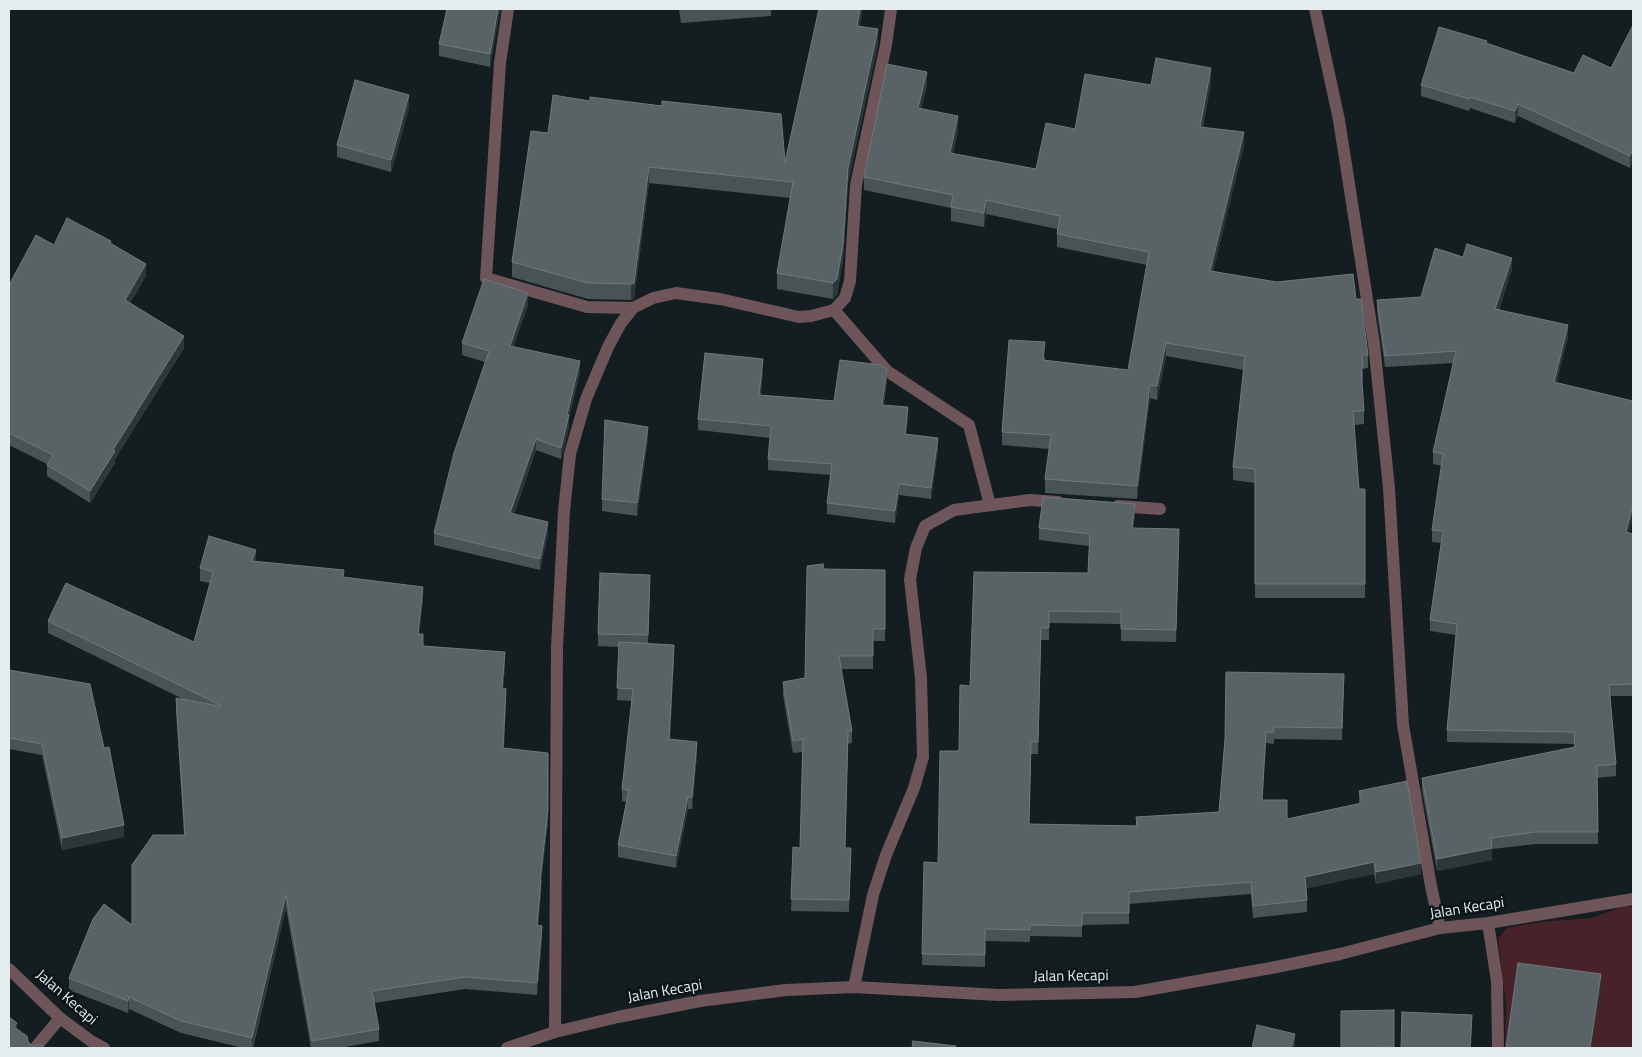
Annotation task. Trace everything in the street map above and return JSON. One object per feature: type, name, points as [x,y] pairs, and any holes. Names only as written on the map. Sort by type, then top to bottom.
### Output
[{"type":"street","points":[[508,9],[500,63],[486,278],[587,307],[633,308],[653,298],[676,293],[720,299],[799,317],[834,310],[844,298],[850,281],[856,185],[886,45],[891,9]]},
{"type":"street","points":[[1315,9],[1340,120],[1374,344],[1389,488],[1403,725],[1440,928]]},
{"type":"street","points":[[555,1032],[557,647],[564,511],[570,454],[590,390],[617,331],[633,308]]},
{"type":"street","points":[[834,310],[887,371],[969,425],[990,505]]},
{"type":"street","points":[[854,987],[873,894],[886,855],[914,788],[923,757],[921,678],[910,579],[916,548],[925,526],[954,510],[1030,500],[1067,503]]},
{"type":"street","points":[[1104,505],[1160,509]]},
{"type":"street","name":"Jalan Kecapi","points":[[507,1048],[555,1032],[618,1017],[700,1001],[786,990],[854,987],[999,996],[1135,992],[1340,954],[1440,928],[1488,923],[1633,899]]},
{"type":"street","points":[[1488,923],[1497,980],[1498,1048]]},
{"type":"street","name":"Jalan Kecapi","points":[[9,969],[60,1018],[91,1041],[104,1048]]},
{"type":"street","points":[[35,1048],[60,1018]]},
{"type":"shaded area","points":[[1633,906],[1633,1048],[1505,1048],[1506,1005],[1498,939],[1507,928],[1540,922],[1592,918],[1621,907]]},
{"type":"building","points":[[447,9],[498,9],[490,54],[439,44]]},
{"type":"building","points":[[819,9],[860,9],[857,26],[878,29],[848,168],[843,245],[837,279],[833,283],[777,273],[793,182],[649,167],[634,283],[588,283],[512,262],[531,131],[548,133],[553,95],[590,101],[590,97],[662,106],[662,101],[781,114],[785,162]]},
{"type":"building","points":[[1633,25],[1633,149],[1630,156],[1518,104],[1515,111],[1421,85],[1439,27],[1487,41],[1486,43],[1574,73],[1583,55],[1611,68]]},
{"type":"building","points":[[1156,58],[1211,68],[1200,127],[1244,132],[1210,271],[1277,282],[1353,274],[1356,299],[1361,299],[1368,355],[1362,355],[1363,367],[1361,368],[1364,411],[1353,411],[1359,489],[1365,489],[1365,584],[1255,584],[1255,469],[1233,467],[1245,356],[1166,343],[1157,386],[1150,385],[1137,486],[1045,479],[1051,435],[1002,432],[1009,340],[1045,342],[1043,360],[1128,370],[1149,252],[1057,234],[1060,216],[986,200],[984,213],[951,207],[953,195],[864,177],[887,64],[927,72],[918,108],[958,116],[950,153],[1036,169],[1046,123],[1075,129],[1085,74],[1151,85]]},
{"type":"building","points":[[355,80],[409,95],[391,160],[337,145]]},
{"type":"building","points":[[67,218],[111,241],[110,243],[146,264],[125,300],[184,336],[113,450],[115,451],[90,491],[47,465],[53,455],[9,433],[9,285],[36,235],[54,245]]},
{"type":"building","points":[[1467,244],[1512,258],[1495,309],[1568,325],[1554,382],[1633,401],[1633,505],[1626,532],[1633,534],[1633,684],[1609,685],[1616,764],[1597,766],[1598,832],[1536,832],[1491,838],[1492,848],[1437,859],[1422,778],[1575,747],[1574,732],[1447,730],[1457,624],[1430,620],[1443,531],[1432,530],[1443,454],[1433,452],[1456,351],[1385,356],[1377,300],[1421,297],[1435,248],[1463,257]]},
{"type":"building","points":[[484,279],[528,293],[510,346],[580,361],[561,448],[536,439],[510,513],[548,522],[540,559],[434,533],[454,453],[489,351],[462,343]]},
{"type":"building","points":[[705,353],[763,359],[759,395],[834,401],[840,360],[881,365],[887,369],[882,405],[908,407],[905,434],[938,438],[931,488],[899,484],[895,511],[827,503],[832,464],[768,459],[771,426],[698,419]]},
{"type":"building","points":[[605,420],[648,427],[637,503],[602,499]]},
{"type":"building","points":[[1043,497],[1135,504],[1132,528],[1179,529],[1176,630],[1121,629],[1121,612],[1049,611],[1049,628],[1041,628],[1038,742],[1031,742],[1029,824],[1137,826],[1136,817],[1219,812],[1225,739],[1226,672],[1344,674],[1342,728],[1274,727],[1274,732],[1266,732],[1262,800],[1287,800],[1287,819],[1362,803],[1359,791],[1407,781],[1421,863],[1376,872],[1374,862],[1305,877],[1307,900],[1253,906],[1251,882],[1129,892],[1129,913],[1082,913],[1082,926],[1030,925],[1030,930],[985,929],[985,955],[922,954],[924,862],[938,863],[940,751],[959,751],[960,685],[970,686],[974,572],[1088,573],[1090,534],[1039,528]]},
{"type":"building","points":[[209,536],[256,550],[252,561],[344,570],[343,577],[423,587],[418,634],[423,634],[423,646],[505,652],[502,688],[506,689],[503,748],[548,753],[548,810],[537,925],[542,926],[537,983],[465,977],[372,991],[379,1029],[312,1041],[286,895],[252,1038],[181,1021],[129,997],[128,1001],[69,978],[93,919],[104,904],[132,925],[132,865],[153,835],[185,835],[176,698],[220,705],[48,621],[66,583],[194,642],[213,572],[200,568]]},
{"type":"building","points":[[823,564],[824,569],[885,570],[885,629],[873,629],[873,656],[839,656],[852,731],[848,731],[845,848],[851,848],[849,900],[791,899],[793,847],[800,848],[803,739],[793,741],[783,682],[805,678],[807,566]]},
{"type":"building","points":[[600,573],[650,575],[648,635],[598,634]]},
{"type":"building","points":[[619,642],[674,645],[669,739],[697,742],[692,797],[688,797],[676,856],[618,845],[629,790],[622,789],[633,689],[617,688]]},
{"type":"building","points":[[9,670],[90,684],[104,748],[109,747],[124,825],[62,838],[42,744],[9,738]]},
{"type":"building","points":[[1518,963],[1601,974],[1590,1048],[1506,1048]]},
{"type":"building","points":[[1394,1010],[1394,1047],[1341,1048],[1341,1011]]},
{"type":"building","points":[[1402,1012],[1472,1015],[1470,1048],[1401,1048]]},
{"type":"building","points":[[9,1017],[17,1023],[14,1027],[27,1036],[30,1044],[34,1046],[39,1044],[45,1048],[9,1048]]},
{"type":"building","points":[[1257,1025],[1295,1034],[1291,1048],[1252,1048]]},
{"type":"building","points":[[913,1041],[956,1046],[956,1048],[912,1048]]}]
